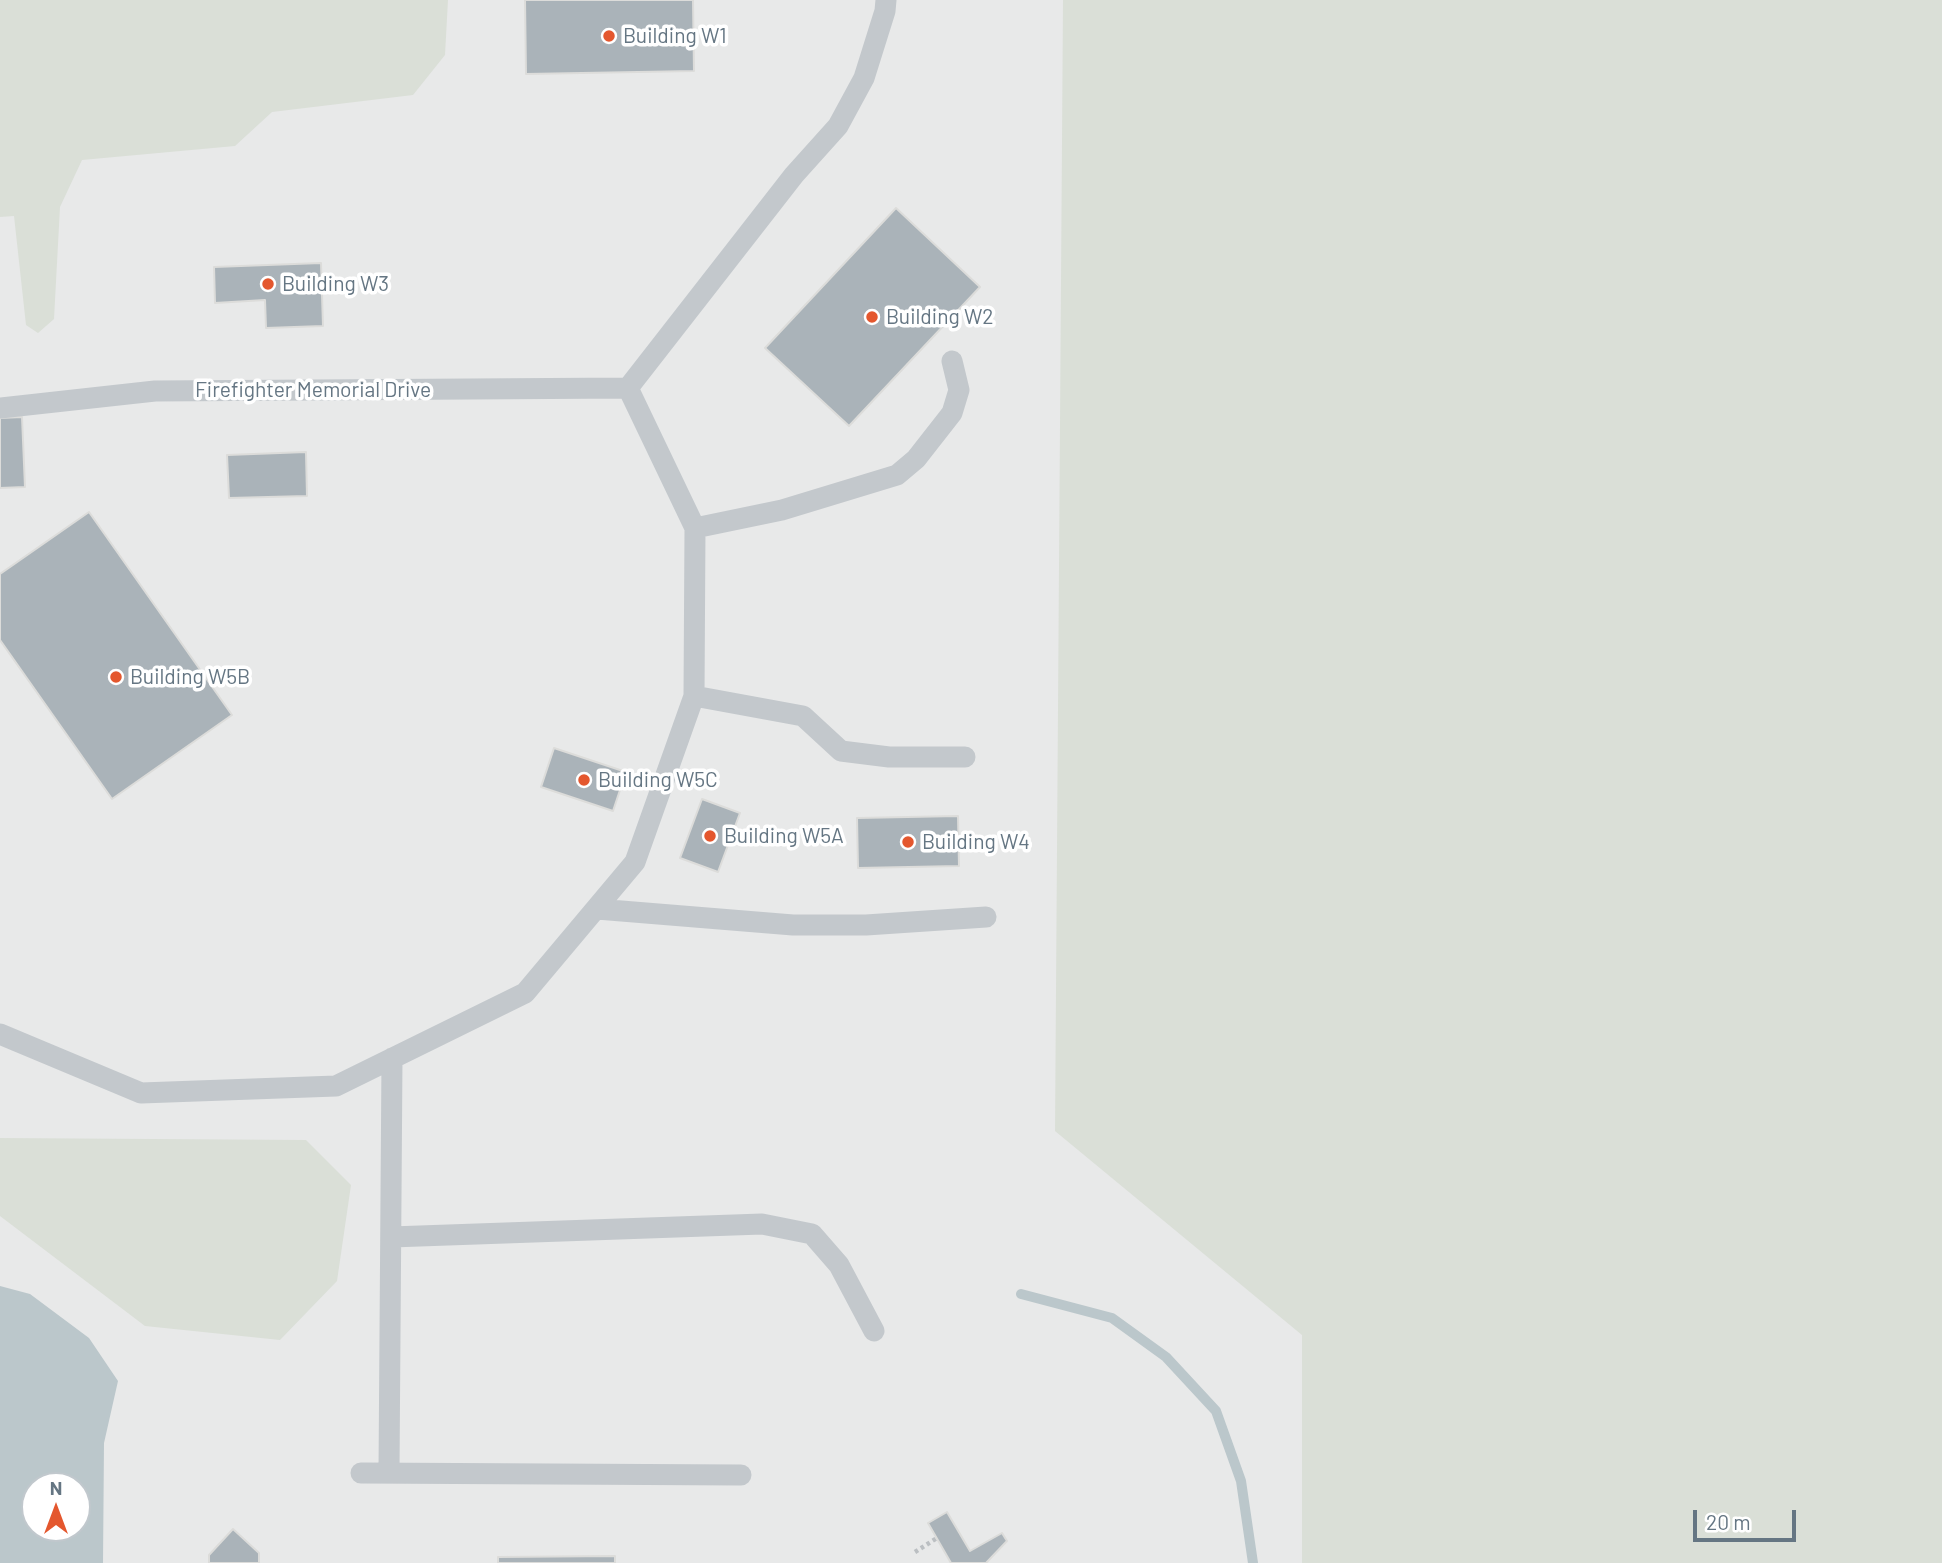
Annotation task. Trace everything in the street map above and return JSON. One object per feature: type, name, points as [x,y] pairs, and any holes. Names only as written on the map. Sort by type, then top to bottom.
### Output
[{"type":"lane","points":[[0,1034],[141,1093],[336,1086],[525,993],[597,909],[635,863],[694,696],[695,528],[628,388],[794,175],[838,126],[864,78],[886,0]]},
{"type":"lane","points":[[695,528],[782,510],[897,475],[916,459],[952,414],[960,390],[952,361]]},
{"type":"lane","name":"Firefighter Memorial Drive","points":[[0,408],[155,391],[628,388]]},
{"type":"lane","points":[[694,696],[803,716],[842,751],[889,757],[965,757]]},
{"type":"lane","points":[[597,909],[793,925],[866,925],[986,917]]},
{"type":"lane","points":[[389,1471],[392,1058]]},
{"type":"lane","points":[[391,1237],[762,1224],[812,1234],[839,1265],[874,1331]]},
{"type":"lane","points":[[361,1473],[389,1471],[741,1475]]},
{"type":"path","points":[[915,1552],[937,1538]]},
{"type":"shaded area","points":[[0,0],[1942,0],[1942,1563],[60,1563],[45,1542],[91,1542],[91,1472],[21,1472],[21,1507],[0,1477]]},
{"type":"shaded area","points":[[0,0],[448,0],[445,55],[413,95],[272,112],[235,146],[82,160],[60,207],[54,319],[38,333],[26,325],[14,216],[0,217]]},
{"type":"shaded area","points":[[1063,0],[1942,0],[1942,1563],[1302,1563],[1302,1335],[1055,1131]]},
{"type":"shaded area","points":[[0,1138],[306,1140],[351,1185],[337,1281],[280,1340],[145,1326],[0,1216]]},
{"type":"shaded area","points":[[0,1286],[30,1294],[89,1338],[118,1381],[104,1443],[103,1563],[0,1563]]},
{"type":"building","name":"Building W1","points":[[525,0],[693,0],[694,71],[526,74]]},
{"type":"building","name":"Building W2","points":[[896,208],[980,287],[849,426],[765,348]]},
{"type":"building","name":"Building W3","points":[[321,263],[323,326],[266,328],[265,300],[215,303],[214,267]]},
{"type":"building","points":[[22,417],[25,487],[0,488],[0,418]]},
{"type":"building","points":[[306,452],[307,496],[229,498],[227,455]]},
{"type":"building","name":"Building W5B","points":[[89,512],[232,715],[112,799],[0,640],[0,574]]},
{"type":"building","name":"Building W5C","points":[[554,748],[626,772],[613,811],[541,787]]},
{"type":"building","name":"Building W5A","points":[[702,799],[740,813],[718,872],[680,858]]},
{"type":"building","name":"Building W4","points":[[958,816],[959,866],[858,868],[857,818]]},
{"type":"building","points":[[947,1512],[970,1551],[1002,1533],[1007,1541],[986,1563],[951,1563],[928,1523]]},
{"type":"building","points":[[233,1529],[259,1553],[259,1563],[209,1563],[209,1555]]},
{"type":"building","points":[[615,1556],[615,1563],[498,1563],[498,1557]]},
{"type":"waterway","points":[[1021,1294],[1112,1318],[1166,1357],[1216,1411],[1241,1481],[1253,1563]]},
{"type":"place","name":"Building W1","points":[[609,36]]},
{"type":"place","name":"Building W3","points":[[268,284]]},
{"type":"place","name":"Building W2","points":[[872,317]]},
{"type":"place","name":"Building W5B","points":[[116,677]]},
{"type":"place","name":"Building W5C","points":[[584,780]]},
{"type":"place","name":"Building W5A","points":[[710,836]]},
{"type":"place","name":"Building W4","points":[[908,842]]}]
